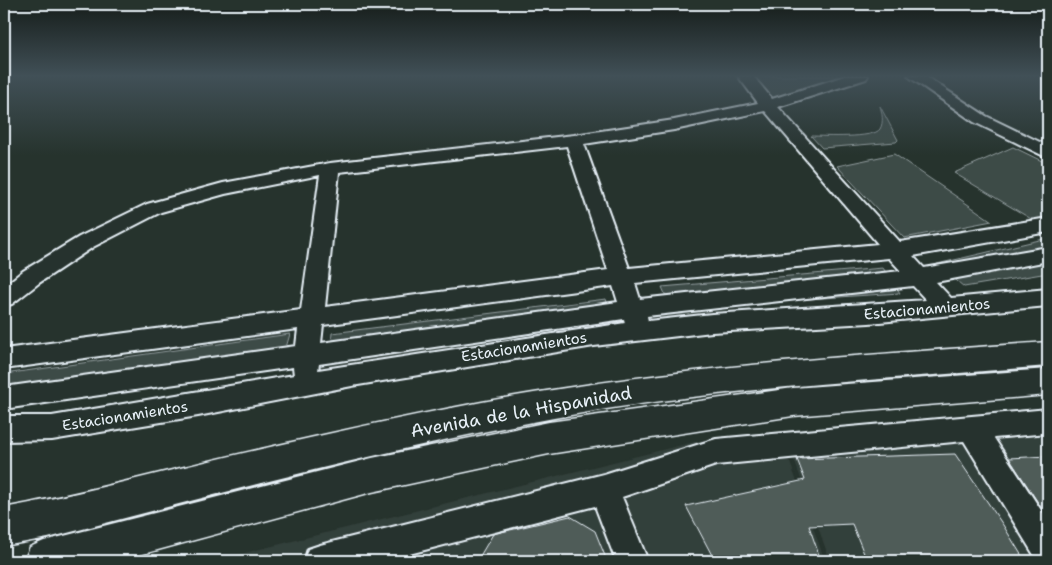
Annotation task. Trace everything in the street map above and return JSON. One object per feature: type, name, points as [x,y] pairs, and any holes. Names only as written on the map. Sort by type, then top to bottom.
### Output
[{"type":"main road","name":"Avenida de la Hispanidad","points":[[4,527],[48,520],[334,448],[545,405],[682,384],[800,372],[1048,354]]},
{"type":"main road","name":"Avenida de la Hispanidad","points":[[44,561],[372,474],[549,438],[793,402],[1048,382]]},
{"type":"street","points":[[766,102],[945,307]]},
{"type":"street","points":[[4,298],[31,277],[86,242],[154,208],[224,189],[329,174],[576,146],[674,125],[773,111],[795,102]]},
{"type":"street","points":[[955,102],[980,119],[1048,153]]},
{"type":"street","points":[[576,146],[636,320]]},
{"type":"street","points":[[304,384],[329,174]]},
{"type":"street","points":[[4,360],[622,277],[896,250],[978,239],[1048,225]]},
{"type":"street","points":[[4,398],[307,357],[636,320],[919,277],[1048,254]]},
{"type":"street","name":"Estacionamientos","points":[[4,429],[52,428],[198,404],[304,384],[584,337],[636,320],[712,323],[869,314],[1048,298]]},
{"type":"street","points":[[320,561],[604,489],[716,452],[1048,420]]},
{"type":"street","points":[[971,428],[1048,549]]},
{"type":"street","points":[[604,489],[632,561]]},
{"type":"shaded area","points":[[880,106],[898,140],[896,142],[822,148],[811,136],[859,136],[876,132],[880,129],[882,123]]},
{"type":"shaded area","points":[[1013,147],[1048,164],[1048,219],[1038,223],[954,173]]},
{"type":"shaded area","points":[[894,154],[992,221],[904,238],[837,166]]},
{"type":"shaded area","points":[[1048,238],[1048,273],[964,287],[937,264]]},
{"type":"shaded area","points":[[883,268],[900,293],[671,308],[662,287]]},
{"type":"shaded area","points":[[606,299],[613,321],[330,357],[332,333]]},
{"type":"shaded area","points":[[290,334],[282,361],[4,401],[4,374]]},
{"type":"shaded area","points":[[1048,408],[1048,561],[830,561],[785,434]]},
{"type":"shaded area","points":[[780,434],[825,561],[212,561],[698,441]]},
{"type":"building","points":[[955,454],[1025,561],[867,561],[852,524],[809,526],[821,561],[715,561],[686,506],[805,480],[797,459]]},
{"type":"building","points":[[1048,456],[1048,518],[1009,458]]},
{"type":"building","points":[[570,516],[595,531],[607,561],[477,561],[493,534]]}]
